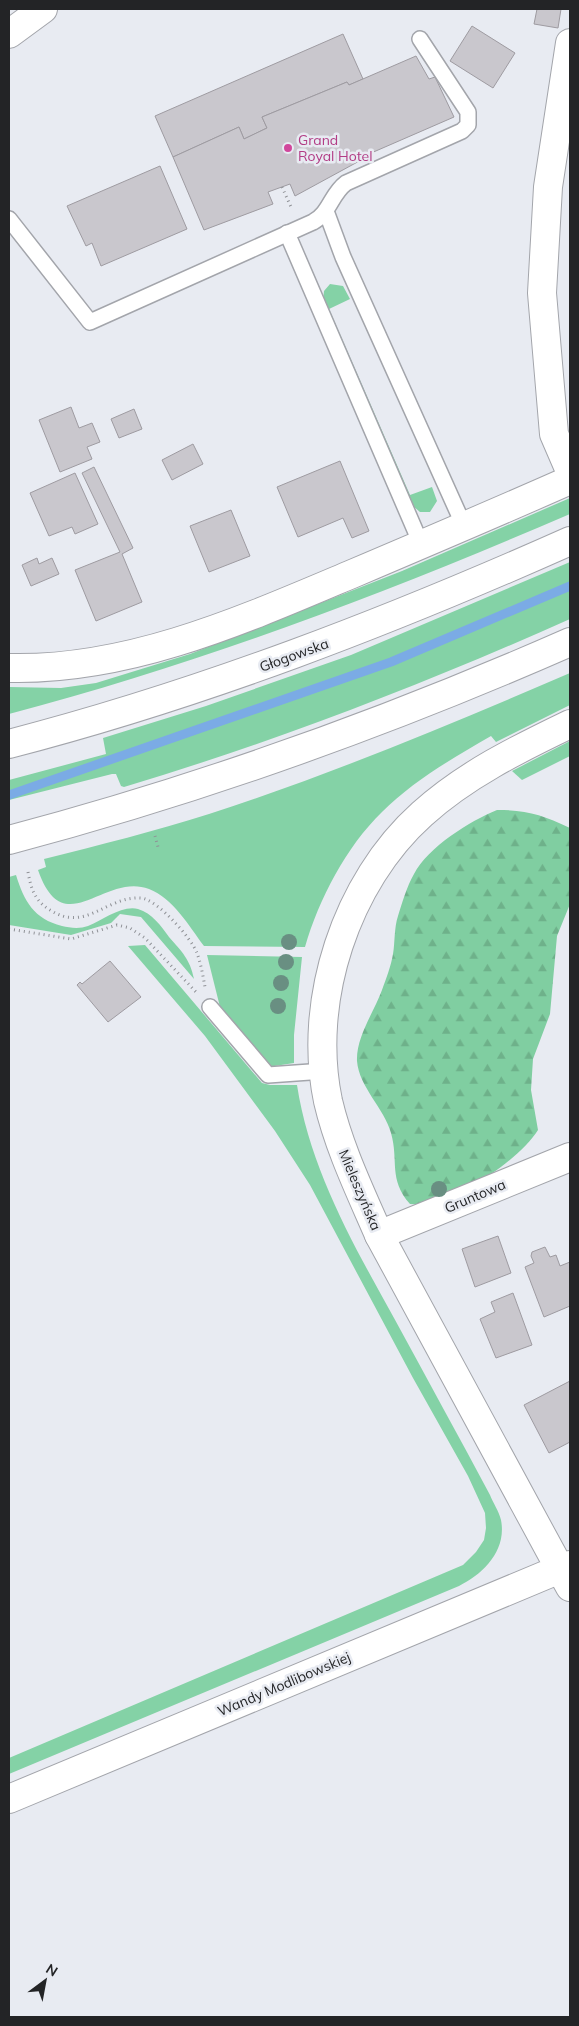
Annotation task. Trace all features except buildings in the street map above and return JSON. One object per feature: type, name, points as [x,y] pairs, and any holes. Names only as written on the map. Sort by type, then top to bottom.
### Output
[{"type":"street","points":[[9,34],[43,9]]},
{"type":"street","points":[[570,43],[548,187],[542,293],[554,434],[570,471]]},
{"type":"street","points":[[9,668],[50,669],[86,664],[162,646],[298,597],[570,480]]},
{"type":"street","name":"Głogowska","points":[[9,744],[153,703],[296,654],[400,614],[570,541]]},
{"type":"street","points":[[9,840],[180,791],[328,741],[426,703],[570,642]]},
{"type":"street","name":"Mieleszyńska","points":[[567,1574],[379,1235],[338,1138],[328,1099],[324,1071],[322,1025],[334,955],[346,924],[379,863],[410,826],[452,789],[515,751],[570,724]]},
{"type":"street","name":"Gruntowa","points":[[379,1235],[570,1157]]},
{"type":"street","name":"Wandy Modlibowskiej","points":[[9,1799],[567,1574]]},
{"type":"lane","points":[[9,218],[90,322],[320,219],[335,194],[346,183],[457,135],[468,125],[468,112],[420,39]]},
{"type":"lane","points":[[326,211],[343,257],[464,526]]},
{"type":"lane","points":[[287,233],[421,544]]},
{"type":"lane","points":[[210,1007],[268,1075],[324,1071]]},
{"type":"path","points":[[155,836],[158,847]]},
{"type":"path","points":[[28,872],[30,888],[37,898],[45,907],[62,916],[74,918],[88,916],[128,898],[148,899],[159,906],[197,951],[210,1007]]},
{"type":"path","points":[[9,929],[71,939],[117,926],[130,928],[145,938],[210,1007]]},
{"type":"green space","points":[[330,284],[343,286],[350,299],[329,309],[410,495],[432,487],[437,501],[430,512],[420,512],[413,506],[323,301],[324,291]]},
{"type":"green space","points":[[570,498],[570,514],[363,599],[223,649],[81,694],[9,714],[9,687],[61,688],[96,683],[190,654],[402,571]]},
{"type":"green space","points":[[570,562],[570,619],[461,666],[294,731],[124,787],[121,786],[116,774],[112,774],[9,800],[9,780],[106,754],[103,738],[206,706],[351,655]]},
{"type":"green space","points":[[570,673],[570,705],[496,742],[491,736],[420,780],[382,812],[357,841],[335,875],[318,911],[305,947],[204,946],[173,906],[158,893],[149,889],[132,886],[116,889],[86,901],[72,904],[60,902],[48,891],[38,870],[46,867],[44,859],[189,820],[301,782],[436,729]]},
{"type":"green space","points":[[570,741],[570,756],[522,780],[512,771]]},
{"type":"green space","points":[[497,810],[535,814],[570,828],[570,904],[557,936],[550,1014],[533,1059],[531,1090],[538,1130],[518,1153],[504,1165],[472,1186],[440,1201],[410,1204],[403,1195],[396,1178],[393,1143],[388,1124],[362,1080],[357,1061],[357,1052],[388,972],[393,954],[397,921],[414,874],[420,864],[439,845],[463,828]]},
{"type":"green space","points":[[16,875],[27,901],[37,914],[52,923],[62,926],[85,927],[126,909],[132,908],[143,911],[159,924],[185,956],[194,979],[141,917],[120,914],[111,923],[71,935],[9,925],[9,877]]},
{"type":"green space","points":[[145,945],[262,1083],[270,1085],[297,1085],[303,1116],[312,1146],[335,1205],[363,1262],[490,1495],[499,1513],[502,1531],[497,1551],[491,1560],[477,1575],[459,1586],[9,1774],[9,1758],[463,1565],[476,1552],[484,1540],[486,1528],[485,1513],[468,1476],[413,1378],[310,1185],[275,1131],[205,1036],[128,946]]},
{"type":"green space","points":[[207,955],[302,957],[294,1035],[294,1063],[268,1067],[221,1011]]},
{"type":"waterway","points":[[9,795],[391,662],[570,586]]},
{"type":"place","name":"Grand Royal Hotel","points":[[288,148]]}]
